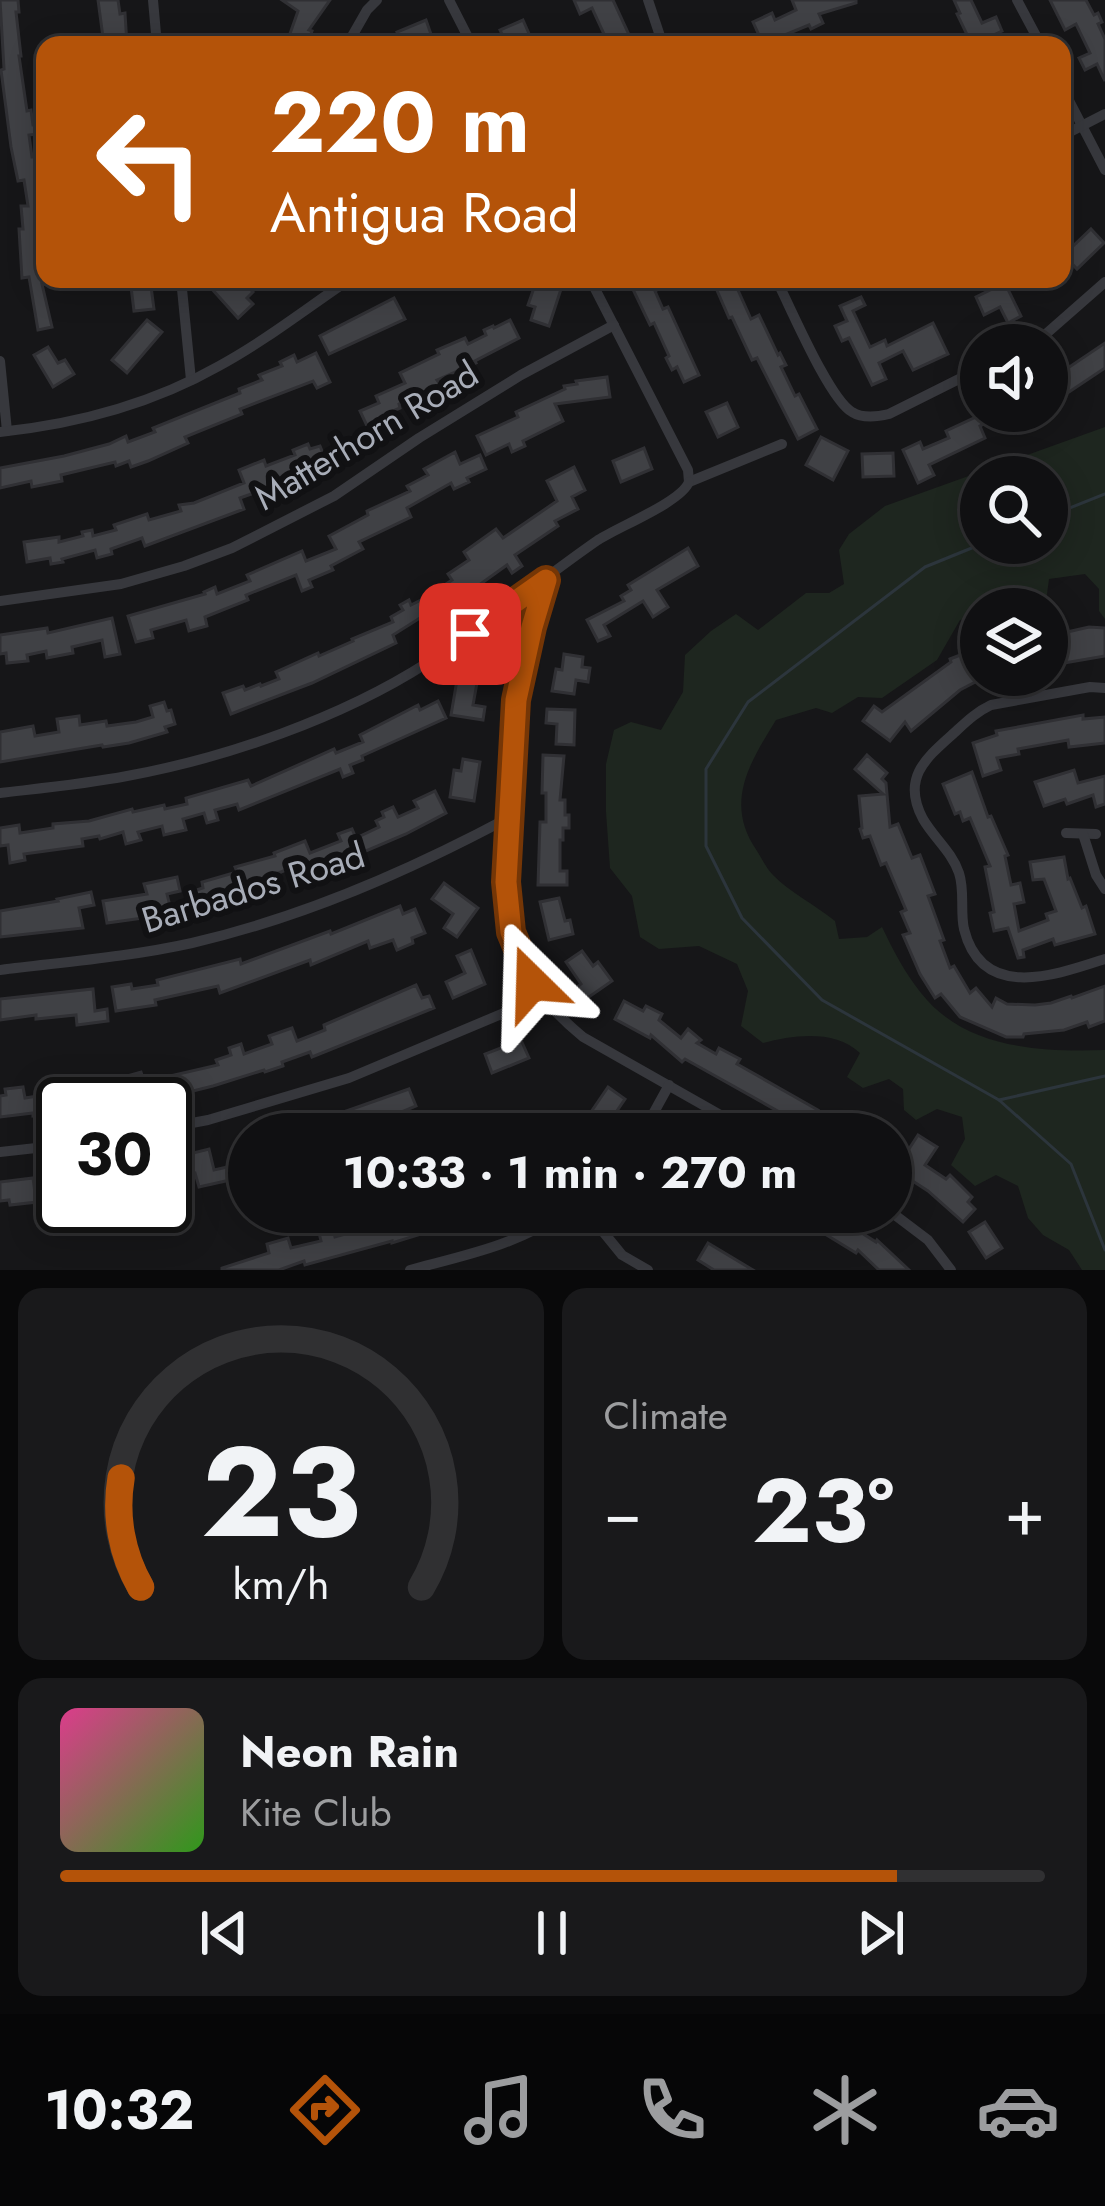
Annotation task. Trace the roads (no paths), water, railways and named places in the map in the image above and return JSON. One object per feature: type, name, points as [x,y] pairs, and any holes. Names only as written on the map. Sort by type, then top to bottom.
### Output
[{"type":"street","points":[[153,0],[157,36]]},
{"type":"street","points":[[352,36],[377,0]]},
{"type":"street","points":[[449,0],[467,36]]},
{"type":"street","points":[[648,0],[660,36]]},
{"type":"street","points":[[1017,0],[1036,36]]},
{"type":"street","points":[[1071,105],[1105,170]]},
{"type":"street","points":[[1071,132],[1105,115]]},
{"type":"street","points":[[1057,324],[1105,282]]},
{"type":"street","points":[[182,288],[191,380]]},
{"type":"street","points":[[0,361],[4,432],[56,425],[104,414],[220,366],[337,288]]},
{"type":"street","points":[[595,288],[688,470],[689,482]]},
{"type":"street","points":[[781,288],[831,386],[843,405],[859,416],[889,414],[960,378]]},
{"type":"street","name":"Matterhorn Road","points":[[0,601],[121,584],[184,566],[261,535],[334,496],[521,375],[614,325]]},
{"type":"street","points":[[0,793],[133,776],[300,726],[423,666],[597,541],[679,496],[689,482],[782,444]]},
{"type":"street","points":[[546,580],[518,685],[506,882],[511,932],[524,968],[559,1017],[584,1037],[717,1113]]},
{"type":"street","points":[[1105,688],[1090,687],[978,711],[928,756],[915,783],[925,821],[959,873],[965,933],[986,966],[1003,975],[1043,978],[1105,959]]},
{"type":"street","name":"Barbados Road","points":[[0,970],[136,953],[253,926],[367,887],[509,817]]},
{"type":"street","points":[[1066,833],[1090,834],[1096,875],[1105,889]]},
{"type":"street","points":[[192,1123],[349,1078],[542,998]]},
{"type":"street","points":[[653,1113],[668,1085]]},
{"type":"street","points":[[0,1152],[36,1148]]},
{"type":"street","points":[[912,1228],[951,1270]]},
{"type":"street","points":[[410,1270],[498,1247],[530,1233]]},
{"type":"street","points":[[604,1233],[622,1255],[648,1270]]},
{"type":"waterway","points":[[1068,509],[1105,494]]},
{"type":"waterway","points":[[960,553],[925,567],[748,702],[706,769],[706,846],[742,918],[822,1000],[999,1100],[1105,1076]]},
{"type":"waterway","points":[[999,1100],[1071,1164],[1105,1250]]}]
